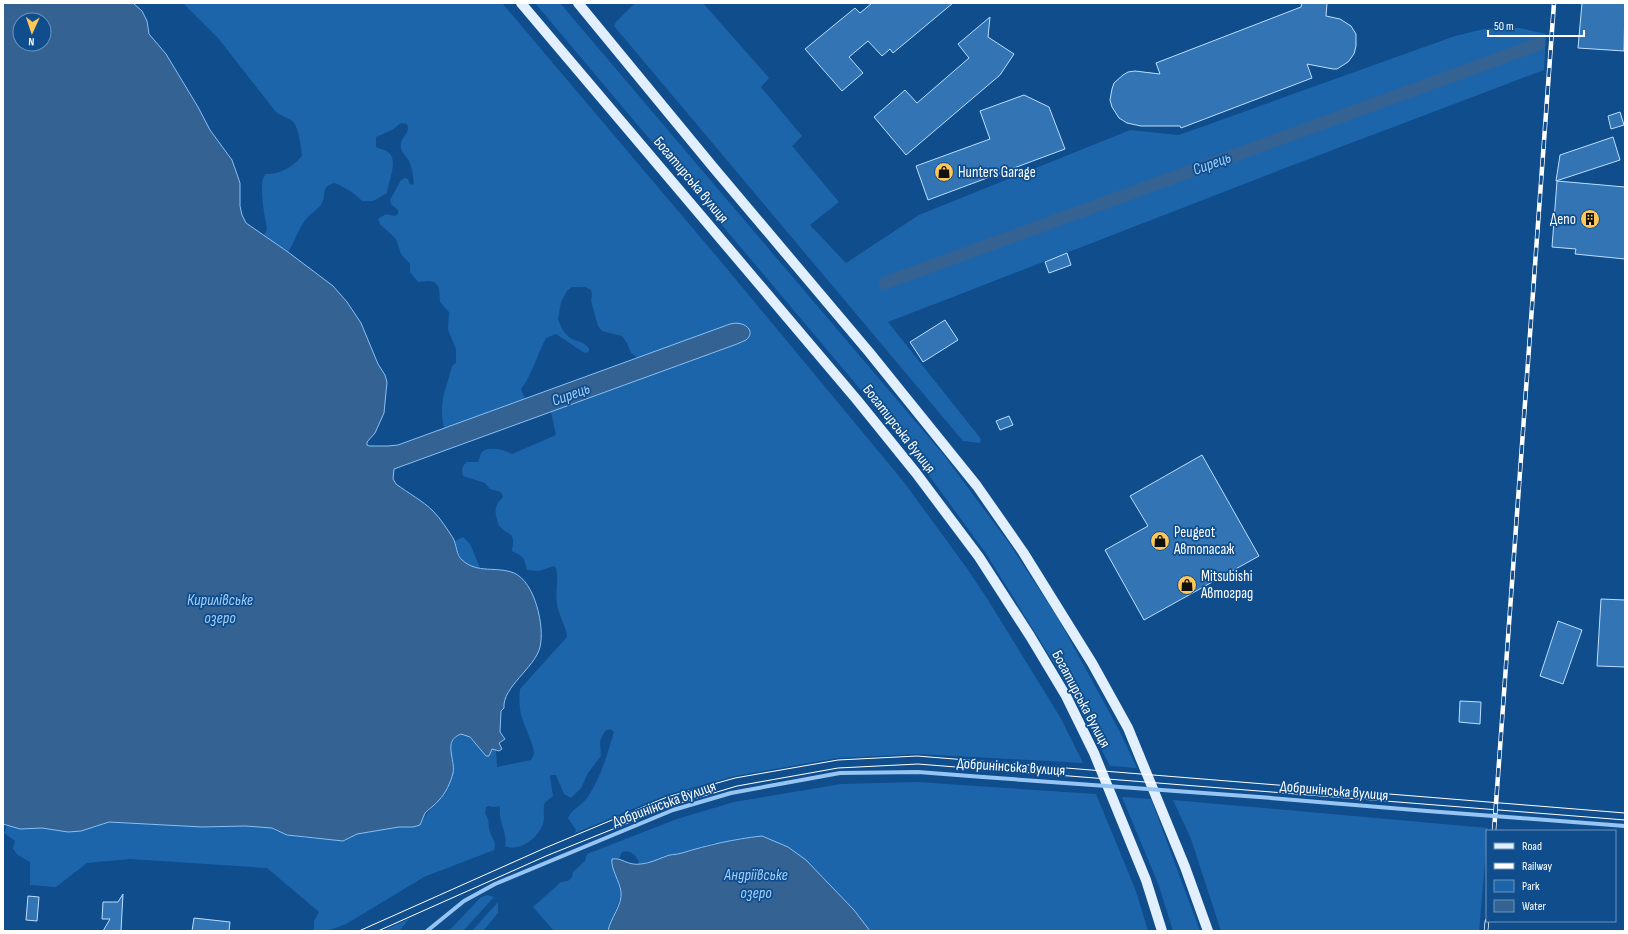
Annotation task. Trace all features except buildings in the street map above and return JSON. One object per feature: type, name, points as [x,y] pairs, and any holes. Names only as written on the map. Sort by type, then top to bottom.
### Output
[{"type":"main road","name":"Богатирська вулиця","points":[[521,3],[858,400],[916,473],[979,557],[1030,636],[1066,696],[1094,753],[1146,880],[1162,931]]},
{"type":"main road","name":"Богатирська вулиця","points":[[578,3],[713,167],[869,352],[977,486],[1023,552],[1092,663],[1128,728],[1185,867],[1208,931]]},
{"type":"street","name":"Добринінська вулиця","points":[[427,931],[464,901],[495,884],[673,810],[731,793],[840,774],[918,772],[1625,826]]},
{"type":"green space","points":[[183,3],[502,3],[723,264],[903,481],[966,567],[988,600],[1060,717],[1083,763],[917,754],[837,758],[735,776],[666,795],[575,833],[576,830],[568,818],[572,812],[587,798],[596,782],[614,732],[610,729],[605,731],[600,741],[601,756],[588,773],[581,788],[571,798],[564,794],[556,775],[551,775],[553,796],[546,801],[544,805],[544,822],[541,829],[533,839],[517,847],[505,846],[506,841],[500,818],[500,808],[499,806],[486,807],[485,813],[488,819],[489,829],[495,843],[494,850],[424,877],[346,924],[327,931],[314,931],[314,921],[319,912],[267,868],[130,859],[87,863],[56,887],[30,885],[30,862],[18,855],[13,849],[15,841],[4,833],[7,825],[20,829],[42,828],[68,832],[81,831],[109,822],[202,827],[246,826],[272,828],[276,831],[298,837],[343,841],[357,834],[420,825],[441,797],[449,783],[454,767],[451,746],[453,741],[460,734],[469,737],[480,745],[496,750],[497,767],[531,760],[534,751],[521,713],[519,700],[520,689],[567,637],[566,629],[557,604],[556,568],[554,566],[539,571],[527,570],[524,559],[512,551],[512,536],[498,524],[496,507],[503,497],[501,492],[490,489],[485,483],[463,476],[463,467],[467,462],[478,462],[483,451],[498,449],[512,454],[556,435],[551,412],[737,344],[730,324],[638,358],[631,353],[622,336],[602,331],[598,326],[591,301],[591,290],[585,287],[572,287],[567,291],[561,302],[558,319],[566,334],[573,340],[586,345],[589,348],[589,351],[586,353],[583,352],[556,334],[546,338],[528,378],[521,389],[525,399],[444,428],[442,403],[452,366],[456,363],[456,349],[448,330],[449,312],[440,302],[439,287],[434,282],[418,282],[410,272],[410,264],[401,254],[396,239],[380,224],[378,219],[386,214],[395,216],[398,214],[398,210],[391,204],[390,200],[401,180],[405,178],[408,179],[410,184],[412,185],[414,183],[410,163],[402,152],[401,147],[402,141],[408,130],[407,124],[401,123],[392,130],[376,137],[376,147],[388,152],[393,160],[387,193],[373,201],[362,201],[353,193],[341,186],[334,183],[330,185],[325,189],[322,203],[304,222],[288,252],[264,235],[267,230],[262,186],[265,174],[285,170],[302,156],[296,126],[291,120],[276,112],[218,38]]},
{"type":"green space","points":[[535,3],[560,3],[943,454],[1009,543],[1059,620],[1119,730],[1137,768],[1110,766],[1072,692],[985,552],[903,440]]},
{"type":"green space","points":[[635,3],[703,3],[769,78],[761,87],[802,136],[792,146],[839,202],[810,225],[846,263],[919,215],[1130,130],[1179,135],[1455,36],[1484,29],[1520,28],[1546,34],[1544,70],[1301,162],[888,322],[981,439],[980,443],[963,441],[614,26],[616,22]]},
{"type":"green space","points":[[463,537],[470,544],[480,568],[465,563],[460,557],[455,541]]},
{"type":"green space","points":[[917,782],[1096,794],[1136,891],[1148,931],[870,931],[854,910],[806,860],[788,847],[762,836],[735,839],[725,843],[713,843],[681,854],[664,856],[657,861],[639,864],[637,858],[631,852],[622,852],[619,859],[616,858],[611,862],[621,896],[608,931],[554,931],[533,907],[561,882],[568,881],[572,877],[573,872],[585,861],[587,854],[677,819],[734,802],[841,784]]},
{"type":"green space","points":[[1122,797],[1151,799],[1200,931],[1173,931],[1159,886]]},
{"type":"green space","points":[[1173,800],[1488,828],[1488,830],[1486,830],[1486,851],[1479,931],[1221,931],[1191,839]]},
{"type":"green space","points":[[487,895],[494,897],[463,931],[449,931],[480,898]]},
{"type":"green space","points":[[498,902],[498,913],[483,931],[472,931]]},
{"type":"green space","points":[[409,919],[399,931],[382,931]]},
{"type":"water","name":"Кирилівське озеро","points":[[3,3],[133,3],[142,11],[147,21],[149,34],[166,54],[210,130],[232,160],[240,183],[240,206],[246,223],[333,286],[347,302],[361,323],[387,382],[384,413],[375,433],[367,442],[367,445],[369,446],[398,445],[730,324],[735,323],[747,327],[750,333],[749,337],[738,344],[394,469],[393,479],[396,484],[429,507],[436,514],[453,538],[462,560],[474,567],[508,571],[521,578],[533,595],[540,617],[541,628],[540,647],[537,655],[513,685],[505,700],[504,708],[501,711],[500,732],[505,739],[499,743],[502,749],[499,751],[492,749],[489,756],[486,756],[470,737],[461,734],[455,737],[451,746],[453,773],[451,780],[446,791],[436,804],[425,813],[420,825],[357,834],[343,841],[287,835],[272,828],[245,826],[202,827],[109,822],[81,831],[68,832],[42,828],[20,829],[3,824]]},
{"type":"water","name":"Андріївське озеро","points":[[762,836],[788,847],[806,860],[854,910],[870,931],[608,931],[621,897],[620,888],[612,866],[612,859],[619,859],[632,864],[644,864],[668,855],[680,854],[711,845]]},
{"type":"waterway","name":"Сирець","points":[[885,283],[1539,44]]},
{"type":"tram line","points":[[359,931],[545,848],[667,797],[735,778],[838,760],[917,756],[1625,813]]},
{"type":"tram line","points":[[378,931],[546,856],[670,806],[737,786],[838,768],[918,764],[1625,820]]},
{"type":"railway","points":[[1494,830],[1554,3]]},
{"type":"railway","points":[[1486,931],[1487,922]]},
{"type":"place","name":"Hunters Garage","points":[[944,172]]},
{"type":"place","name":"Депо","points":[[1590,219]]},
{"type":"place","name":"Peugeot Автопасаж","points":[[1160,541]]},
{"type":"place","name":"Mitsubishi Автоград","points":[[1187,585]]}]
